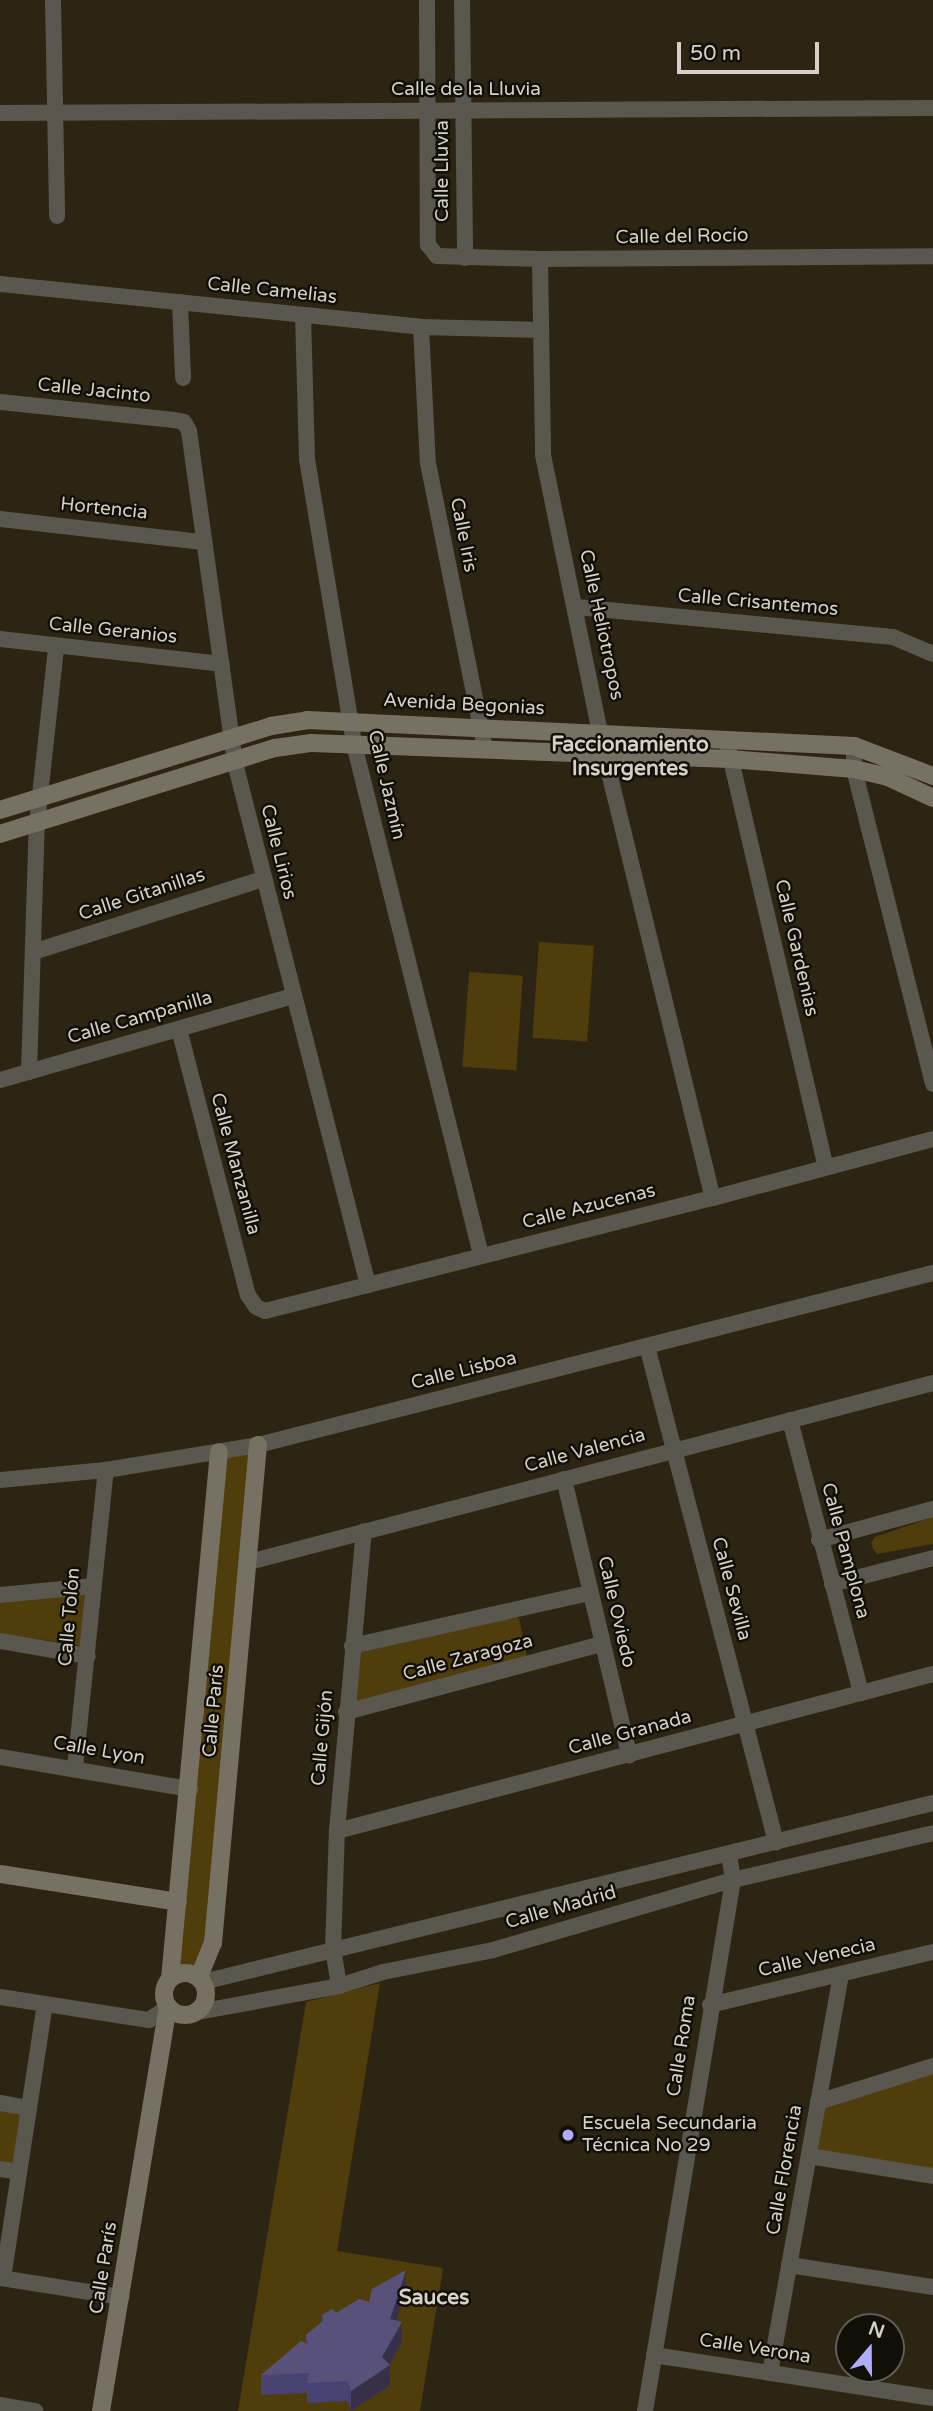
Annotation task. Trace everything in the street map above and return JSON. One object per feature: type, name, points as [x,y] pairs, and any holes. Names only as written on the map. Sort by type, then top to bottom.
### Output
[{"type":"street","points":[[53,0],[57,216]]},
{"type":"street","name":"Calle Lluvia","points":[[427,0],[428,245],[432,253]]},
{"type":"street","name":"Calle Lluvia","points":[[462,0],[465,258]]},
{"type":"street","name":"Calle de la Lluvia","points":[[0,113],[933,108]]},
{"type":"street","name":"Calle del Rocío","points":[[432,253],[465,258],[540,260],[933,256]]},
{"type":"street","name":"Calle Heliotropos","points":[[540,260],[543,455],[605,756],[713,1198]]},
{"type":"street","name":"Calle Camelias","points":[[0,284],[421,327],[540,330]]},
{"type":"street","points":[[180,302],[183,378]]},
{"type":"street","name":"Calle Jazmín","points":[[303,315],[307,458],[349,719],[481,1255]]},
{"type":"street","name":"Calle Iris","points":[[421,327],[428,463],[485,749]]},
{"type":"street","name":"Calle Jacinto","points":[[0,402],[184,422]]},
{"type":"street","name":"Calle Lirios","points":[[184,422],[189,431],[234,763],[368,1284]]},
{"type":"street","name":"Hortencia","points":[[0,519],[203,542]]},
{"type":"street","name":"Calle Crisantemos","points":[[576,607],[893,637],[933,654]]},
{"type":"street","name":"Calle Geranios","points":[[0,639],[222,664]]},
{"type":"street","points":[[29,1072],[37,823],[56,647]]},
{"type":"street","name":"Avenida Begonias","points":[[0,810],[231,738],[295,722],[349,719],[479,728],[727,737],[854,746],[933,776]]},
{"type":"street","name":"Calle Gardenias","points":[[727,737],[826,1167]]},
{"type":"street","points":[[0,834],[275,748],[299,744],[730,759],[854,769],[888,777],[933,798]]},
{"type":"street","points":[[854,746],[854,769],[933,1084]]},
{"type":"street","name":"Calle Gitanillas","points":[[33,952],[263,879]]},
{"type":"street","name":"Calle Campanilla","points":[[0,1080],[292,996]]},
{"type":"street","name":"Calle Manzanilla","points":[[179,1029],[248,1295],[256,1307]]},
{"type":"street","name":"Calle Azucenas","points":[[256,1307],[265,1311],[276,1309],[933,1139]]},
{"type":"street","name":"Calle Lisboa","points":[[0,1480],[106,1470],[258,1445],[933,1273]]},
{"type":"street","name":"Calle Sevilla","points":[[647,1346],[776,1842]]},
{"type":"street","name":"Calle Valencia","points":[[248,1562],[933,1383]]},
{"type":"street","name":"Calle Pamplona","points":[[790,1420],[819,1540],[861,1693]]},
{"type":"street","name":"Calle París","points":[[201,1980],[213,1943],[258,1445]]},
{"type":"street","name":"Calle París","points":[[170,1979],[190,1789],[219,1452]]},
{"type":"street","name":"Calle Tolón","points":[[75,1768],[106,1470]]},
{"type":"street","name":"Calle Oviedo","points":[[564,1479],[629,1755]]},
{"type":"street","points":[[819,1540],[933,1509]]},
{"type":"street","name":"Calle Gijón","points":[[339,1986],[333,1949],[337,1831],[364,1531]]},
{"type":"street","points":[[832,1584],[933,1558]]},
{"type":"street","points":[[0,1595],[94,1586]]},
{"type":"street","name":"Calle Zaragoza","points":[[352,1646],[589,1593]]},
{"type":"street","points":[[0,1641],[88,1656]]},
{"type":"street","name":"Calle Zaragoza","points":[[346,1712],[601,1644]]},
{"type":"street","name":"Calle Granada","points":[[337,1831],[933,1674]]},
{"type":"street","name":"Calle Lyon","points":[[0,1757],[190,1789]]},
{"type":"street","name":"Calle Madrid","points":[[201,1980],[933,1803]]},
{"type":"street","name":"Calle Madrid","points":[[198,2012],[339,1986],[383,1972],[493,1950],[733,1880],[933,1833]]},
{"type":"street","name":"Calle Roma","points":[[645,2411],[710,2005],[733,1880],[729,1854]]},
{"type":"street","points":[[0,1874],[178,1902]]},
{"type":"street","name":"Calle Venecia","points":[[710,2005],[933,1952]]},
{"type":"street","points":[[179,1973],[189,1973],[201,1980],[207,1992],[205,2003],[198,2012],[182,2015],[168,2007],[164,1993],[170,1979],[179,1973]]},
{"type":"street","name":"Calle Florencia","points":[[770,2373],[841,1974]]},
{"type":"street","points":[[0,1997],[149,2020],[168,2007]]},
{"type":"street","points":[[45,2005],[1,2278],[122,2297]]},
{"type":"street","name":"Calle París","points":[[101,2411],[168,2007]]},
{"type":"street","points":[[818,2102],[933,2066]]},
{"type":"street","points":[[0,2103],[29,2108]]},
{"type":"street","points":[[809,2156],[933,2176]]},
{"type":"street","points":[[0,2169],[19,2172]]},
{"type":"street","points":[[789,2264],[933,2287]]},
{"type":"street","name":"Calle Verona","points":[[654,2355],[933,2398]]},
{"type":"street","points":[[0,2405],[35,2411]]},
{"type":"shaded area","points":[[539,942],[594,946],[587,1042],[532,1038]]},
{"type":"shaded area","points":[[469,972],[523,976],[516,1071],[462,1067]]},
{"type":"shaded area","points":[[258,1445],[205,1964],[179,1973],[219,1452]]},
{"type":"shaded area","points":[[933,1517],[933,1544],[877,1554],[873,1549],[871,1543],[875,1537]]},
{"type":"shaded area","points":[[88,1592],[83,1646],[0,1633],[0,1601]]},
{"type":"shaded area","points":[[502,1615],[519,1618],[528,1663],[348,1710],[353,1648]]},
{"type":"shaded area","points":[[380,1983],[337,2251],[443,2268],[420,2411],[238,2411],[306,2002]]},
{"type":"shaded area","points":[[933,2066],[933,2176],[809,2156],[818,2102]]},
{"type":"shaded area","points":[[0,2103],[29,2108],[19,2172],[0,2169]]},
{"type":"building","points":[[406,2270],[390,2319],[402,2322],[382,2357],[390,2365],[351,2391],[348,2381],[307,2383],[309,2373],[261,2375],[301,2341],[308,2344],[306,2335],[324,2320],[322,2315],[332,2309],[336,2313],[359,2299],[369,2302],[372,2289]]},
{"type":"place","name":"Escuela Secundaria Técnica No 29","points":[[568,2135]]},
{"type":"district","name":"Faccionamiento Insurgentes","points":[[630,757]]},
{"type":"district","name":"Sauces","points":[[434,2298]]}]
